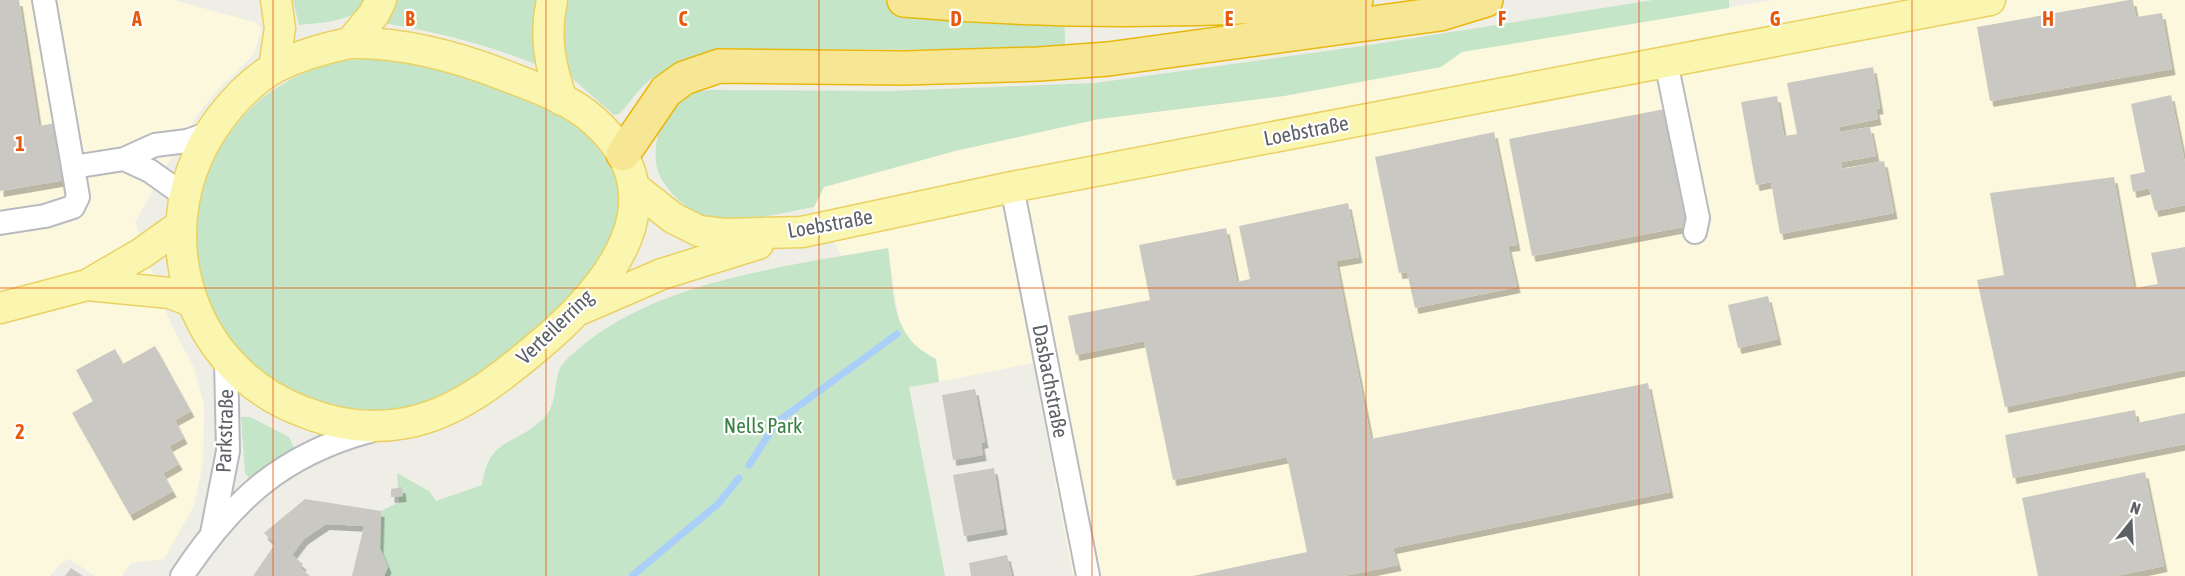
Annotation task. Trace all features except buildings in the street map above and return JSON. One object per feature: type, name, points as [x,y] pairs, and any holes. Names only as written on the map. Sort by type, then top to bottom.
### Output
[{"type":"highway","points":[[904,0],[1023,8],[1082,9],[1259,6],[1356,0]]},
{"type":"highway","points":[[623,154],[666,91],[684,78],[719,66],[904,69],[1070,62],[1440,14],[1486,0]]},
{"type":"main road","points":[[274,68],[280,28],[276,0]]},
{"type":"main road","points":[[351,44],[374,14],[381,0]]},
{"type":"main road","points":[[552,0],[548,51],[562,100]]},
{"type":"main road","name":"Loebstraße","points":[[634,188],[673,218],[699,231],[724,234],[802,232],[1012,187],[1989,0]]},
{"type":"main road","name":"Verteilerring","points":[[351,44],[392,45],[441,55],[489,69],[562,100],[583,112],[604,130],[623,154],[634,188],[636,207],[626,241],[596,288],[561,328],[510,370],[454,407],[410,423],[386,426],[352,426],[322,419],[290,407],[260,390],[226,361],[212,340],[193,302],[183,266],[183,210],[194,167],[210,133],[228,107],[274,68],[320,49],[351,44]]},
{"type":"main road","points":[[0,308],[87,285],[142,253],[183,210]]},
{"type":"main road","points":[[577,310],[662,274],[731,251],[802,232]]},
{"type":"main road","points":[[87,285],[170,293],[193,302]]},
{"type":"street","points":[[0,224],[45,216],[73,207],[78,197],[45,0]]},
{"type":"street","points":[[1665,62],[1698,218],[1695,232]]},
{"type":"street","points":[[73,167],[124,159],[155,145],[188,141],[210,133]]},
{"type":"street","points":[[124,159],[157,175],[183,210]]},
{"type":"street","name":"Dasbachstraße","points":[[1012,187],[1088,576]]},
{"type":"street","name":"Parkstraße","points":[[211,534],[228,451],[226,361]]},
{"type":"street","name":"Parkstraße","points":[[182,576],[211,534],[258,485],[284,465],[332,441],[386,426]]},
{"type":"shaded area","points":[[0,0],[174,0],[257,23],[261,29],[256,48],[250,59],[222,85],[201,110],[180,142],[135,222],[170,322],[194,368],[204,405],[203,463],[194,506],[164,559],[131,563],[122,576],[96,576],[69,559],[59,565],[50,576],[0,576]]},
{"type":"shaded area","points":[[1773,0],[2185,0],[2185,576],[1073,576],[1033,363],[939,382],[936,359],[910,342],[900,327],[888,248],[842,257],[814,207],[824,187],[955,151],[1099,119],[1284,96],[1441,67],[1462,52]]},
{"type":"green space","points":[[293,0],[369,0],[362,8],[346,17],[328,22],[299,25]]},
{"type":"green space","points":[[398,0],[540,0],[538,62],[535,64],[461,39],[384,23]]},
{"type":"green space","points":[[563,0],[1064,0],[1065,45],[1019,50],[731,49],[696,58],[664,71],[644,85],[619,114],[614,115],[574,80],[563,61]]},
{"type":"green space","points":[[1653,0],[1729,0],[1729,8],[1462,52],[1441,67],[1284,96],[1099,119],[955,151],[824,187],[814,207],[753,218],[717,219],[691,210],[670,191],[657,167],[656,145],[662,121],[674,102],[681,96],[694,92],[708,90],[891,91],[1095,83],[1376,44]]},
{"type":"green space","points":[[373,58],[423,65],[455,73],[536,102],[570,119],[589,133],[611,163],[620,194],[616,225],[603,255],[583,284],[559,311],[533,334],[475,377],[427,403],[391,411],[360,412],[322,404],[295,392],[243,354],[210,306],[197,252],[201,197],[222,146],[258,102],[309,71]]},
{"type":"green space","name":"Nells Park","points":[[888,248],[894,297],[902,326],[921,350],[936,359],[939,382],[909,387],[945,576],[384,576],[388,567],[380,548],[381,511],[399,502],[397,473],[429,491],[436,501],[482,485],[485,470],[496,450],[532,428],[548,413],[563,363],[608,327],[644,308],[683,292],[724,280]]},
{"type":"green space","points":[[241,417],[250,417],[289,437],[296,452],[253,478],[248,477],[245,473]]},
{"type":"waterway","points":[[749,465],[777,422],[897,334]]},
{"type":"waterway","points":[[632,576],[718,504],[739,478]]}]
